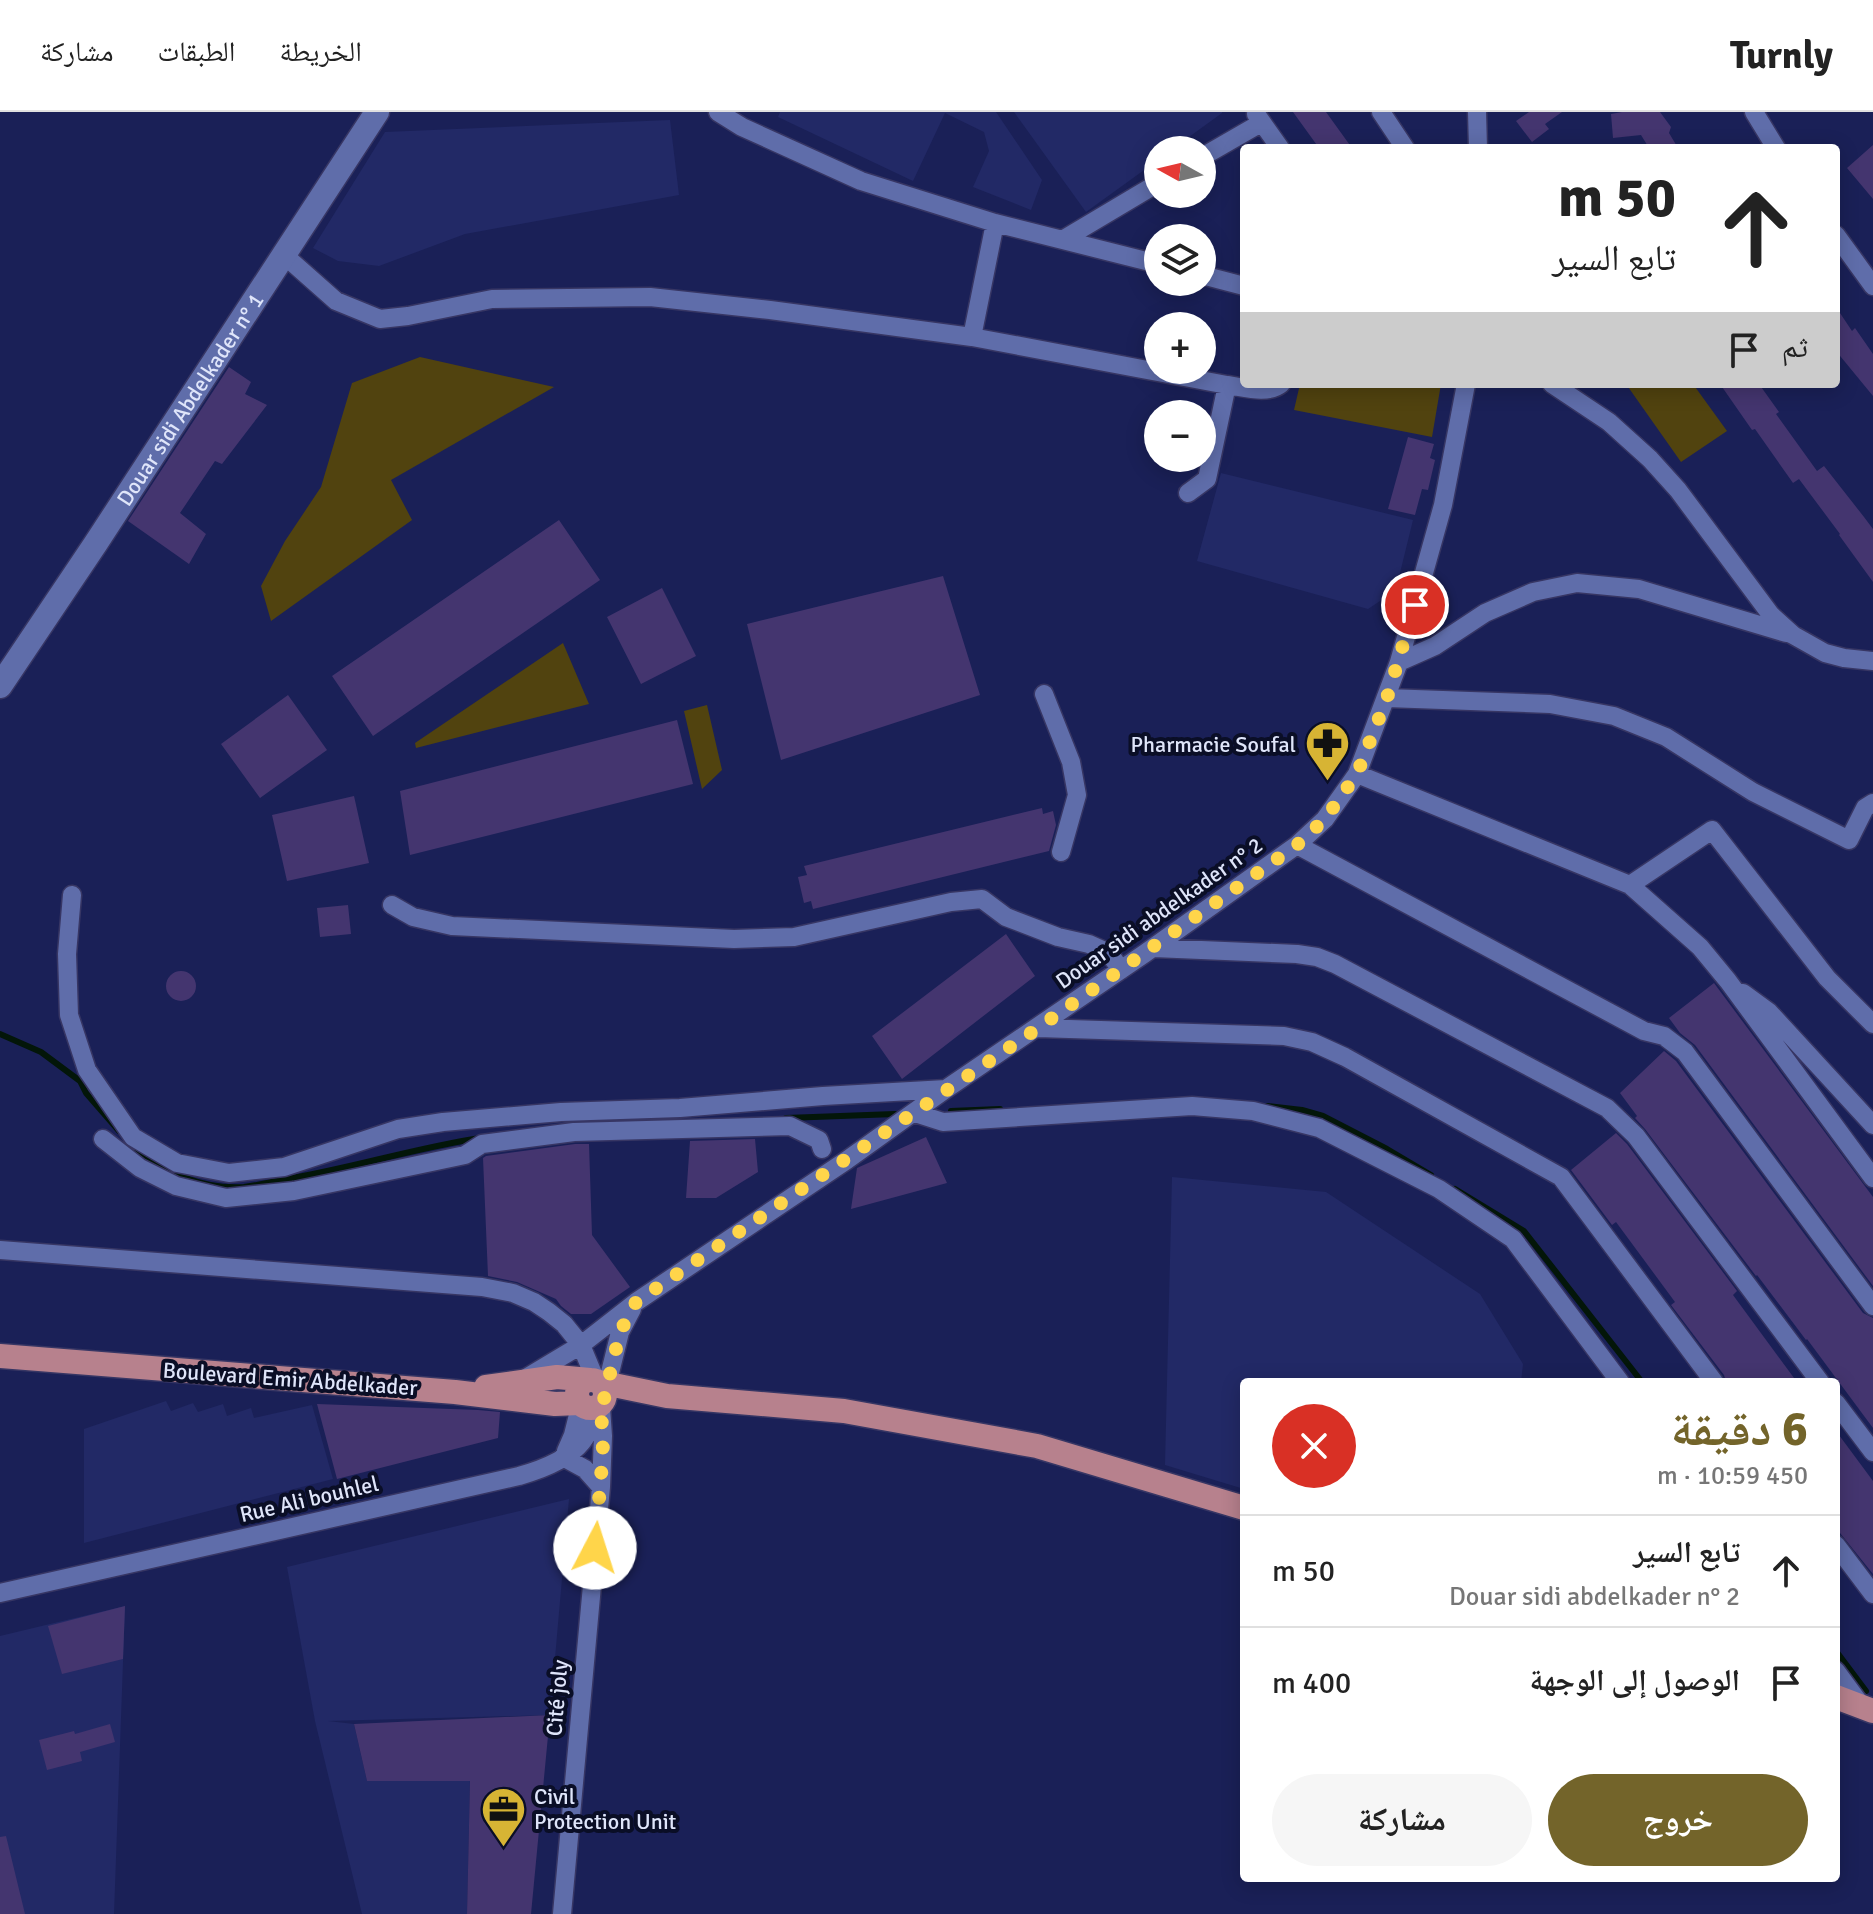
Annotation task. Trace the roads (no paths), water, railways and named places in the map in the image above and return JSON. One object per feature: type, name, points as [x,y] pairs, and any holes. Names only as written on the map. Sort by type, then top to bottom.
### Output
[{"type":"main road","name":"Boulevard Emir Abdelkader","points":[[0,1356],[455,1392],[555,1404],[593,1392]]},
{"type":"main road","points":[[455,1392],[557,1377],[593,1392],[844,1411],[1037,1446],[1240,1507]]},
{"type":"main road","points":[[1840,1698],[1867,1708]]},
{"type":"street","name":"Douar sidi Abdelkader n° 1","points":[[0,686],[377,112]]},
{"type":"street","points":[[718,112],[742,127],[861,181],[995,223],[1144,260]]},
{"type":"street","points":[[1381,112],[1402,144]]},
{"type":"street","points":[[1477,112],[1478,144]]},
{"type":"street","points":[[1754,112],[1774,144]]},
{"type":"street","points":[[1216,147],[1258,117],[1277,144]]},
{"type":"street","points":[[1064,239],[1144,191]]},
{"type":"street","points":[[972,337],[995,223]]},
{"type":"street","points":[[1840,241],[1873,286]]},
{"type":"street","points":[[284,255],[336,301],[380,319],[492,299],[650,297],[972,337],[1240,387]]},
{"type":"street","points":[[1216,279],[1240,285]]},
{"type":"street","points":[[1188,493],[1207,479],[1227,385]]},
{"type":"street","points":[[1249,388],[1276,388]]},
{"type":"street","name":"Douar sidi abdelkader n° 2","points":[[518,1383],[581,1345],[636,1302],[1154,948],[1297,845],[1325,819],[1357,774],[1399,662],[1443,505],[1465,388]]},
{"type":"street","points":[[1566,388],[1650,459],[1678,490],[1771,615],[1793,635]]},
{"type":"street","points":[[1399,662],[1435,646],[1497,607],[1533,592],[1577,583],[1639,589],[1793,635],[1825,653],[1873,661]]},
{"type":"street","points":[[1044,694],[1071,762],[1077,795],[1061,852]]},
{"type":"street","points":[[1387,698],[1550,704],[1614,716],[1666,737],[1753,792],[1849,840],[1865,808],[1873,803]]},
{"type":"street","points":[[1357,774],[1630,885],[1700,947],[1873,1178]]},
{"type":"street","points":[[1630,885],[1712,830],[1827,978],[1873,1024]]},
{"type":"street","points":[[1297,845],[1644,1031],[1664,1036],[1685,1052],[1873,1306]]},
{"type":"street","points":[[72,895],[67,954],[69,1015],[87,1070],[133,1137],[177,1163],[229,1173],[284,1167],[398,1129],[443,1122],[946,1089]]},
{"type":"street","points":[[392,905],[413,917],[452,926],[734,939],[794,937],[951,902],[982,899],[1006,917],[1109,953],[1121,970]]},
{"type":"street","points":[[1154,948],[1317,957],[1607,1108],[1636,1136],[1817,1378]]},
{"type":"street","points":[[1728,981],[1769,1012],[1873,1125]]},
{"type":"street","points":[[1038,1028],[1284,1036],[1312,1042],[1345,1057],[1561,1177],[1711,1378]]},
{"type":"street","points":[[915,1113],[943,1122],[1192,1106],[1253,1111],[1319,1128],[1439,1189],[1513,1239],[1617,1378]]},
{"type":"street","points":[[103,1139],[140,1168],[176,1186],[226,1198],[294,1191],[465,1155],[482,1144],[574,1132],[790,1126],[819,1140],[822,1149]]},
{"type":"street","points":[[0,1250],[482,1287],[513,1293],[534,1302],[564,1324],[581,1345],[593,1392],[563,1457],[585,1469],[601,1487]]},
{"type":"street","name":"Douar sidi abdelkader n° 2","points":[[593,1392],[636,1302]]},
{"type":"street","name":"Cité joly","points":[[562,1914],[601,1487],[603,1436],[593,1392]]},
{"type":"street","points":[[1840,1408],[1873,1452]]},
{"type":"street","name":"Rue Ali bouhlel","points":[[0,1593],[519,1476],[563,1457]]},
{"type":"street","points":[[1840,1550],[1873,1594]]},
{"type":"street","points":[[1840,1676],[1867,1708]]},
{"type":"waterway","points":[[0,1034],[41,1052],[80,1081],[86,1093],[119,1131]]},
{"type":"waterway","points":[[1267,1106],[1323,1116],[1431,1175]]},
{"type":"waterway","points":[[951,1111],[1000,1109]]},
{"type":"waterway","points":[[786,1118],[895,1114]]},
{"type":"waterway","points":[[132,1145],[168,1171],[215,1186],[244,1187],[480,1138]]},
{"type":"waterway","points":[[1455,1189],[1524,1231],[1639,1378]]},
{"type":"waterway","points":[[1840,1656],[1866,1691]]},
{"type":"place","name":"Pharmacie Soufal","points":[[1327,783]]},
{"type":"place","name":"Civil Protection Unit","points":[[503,1848]]}]
